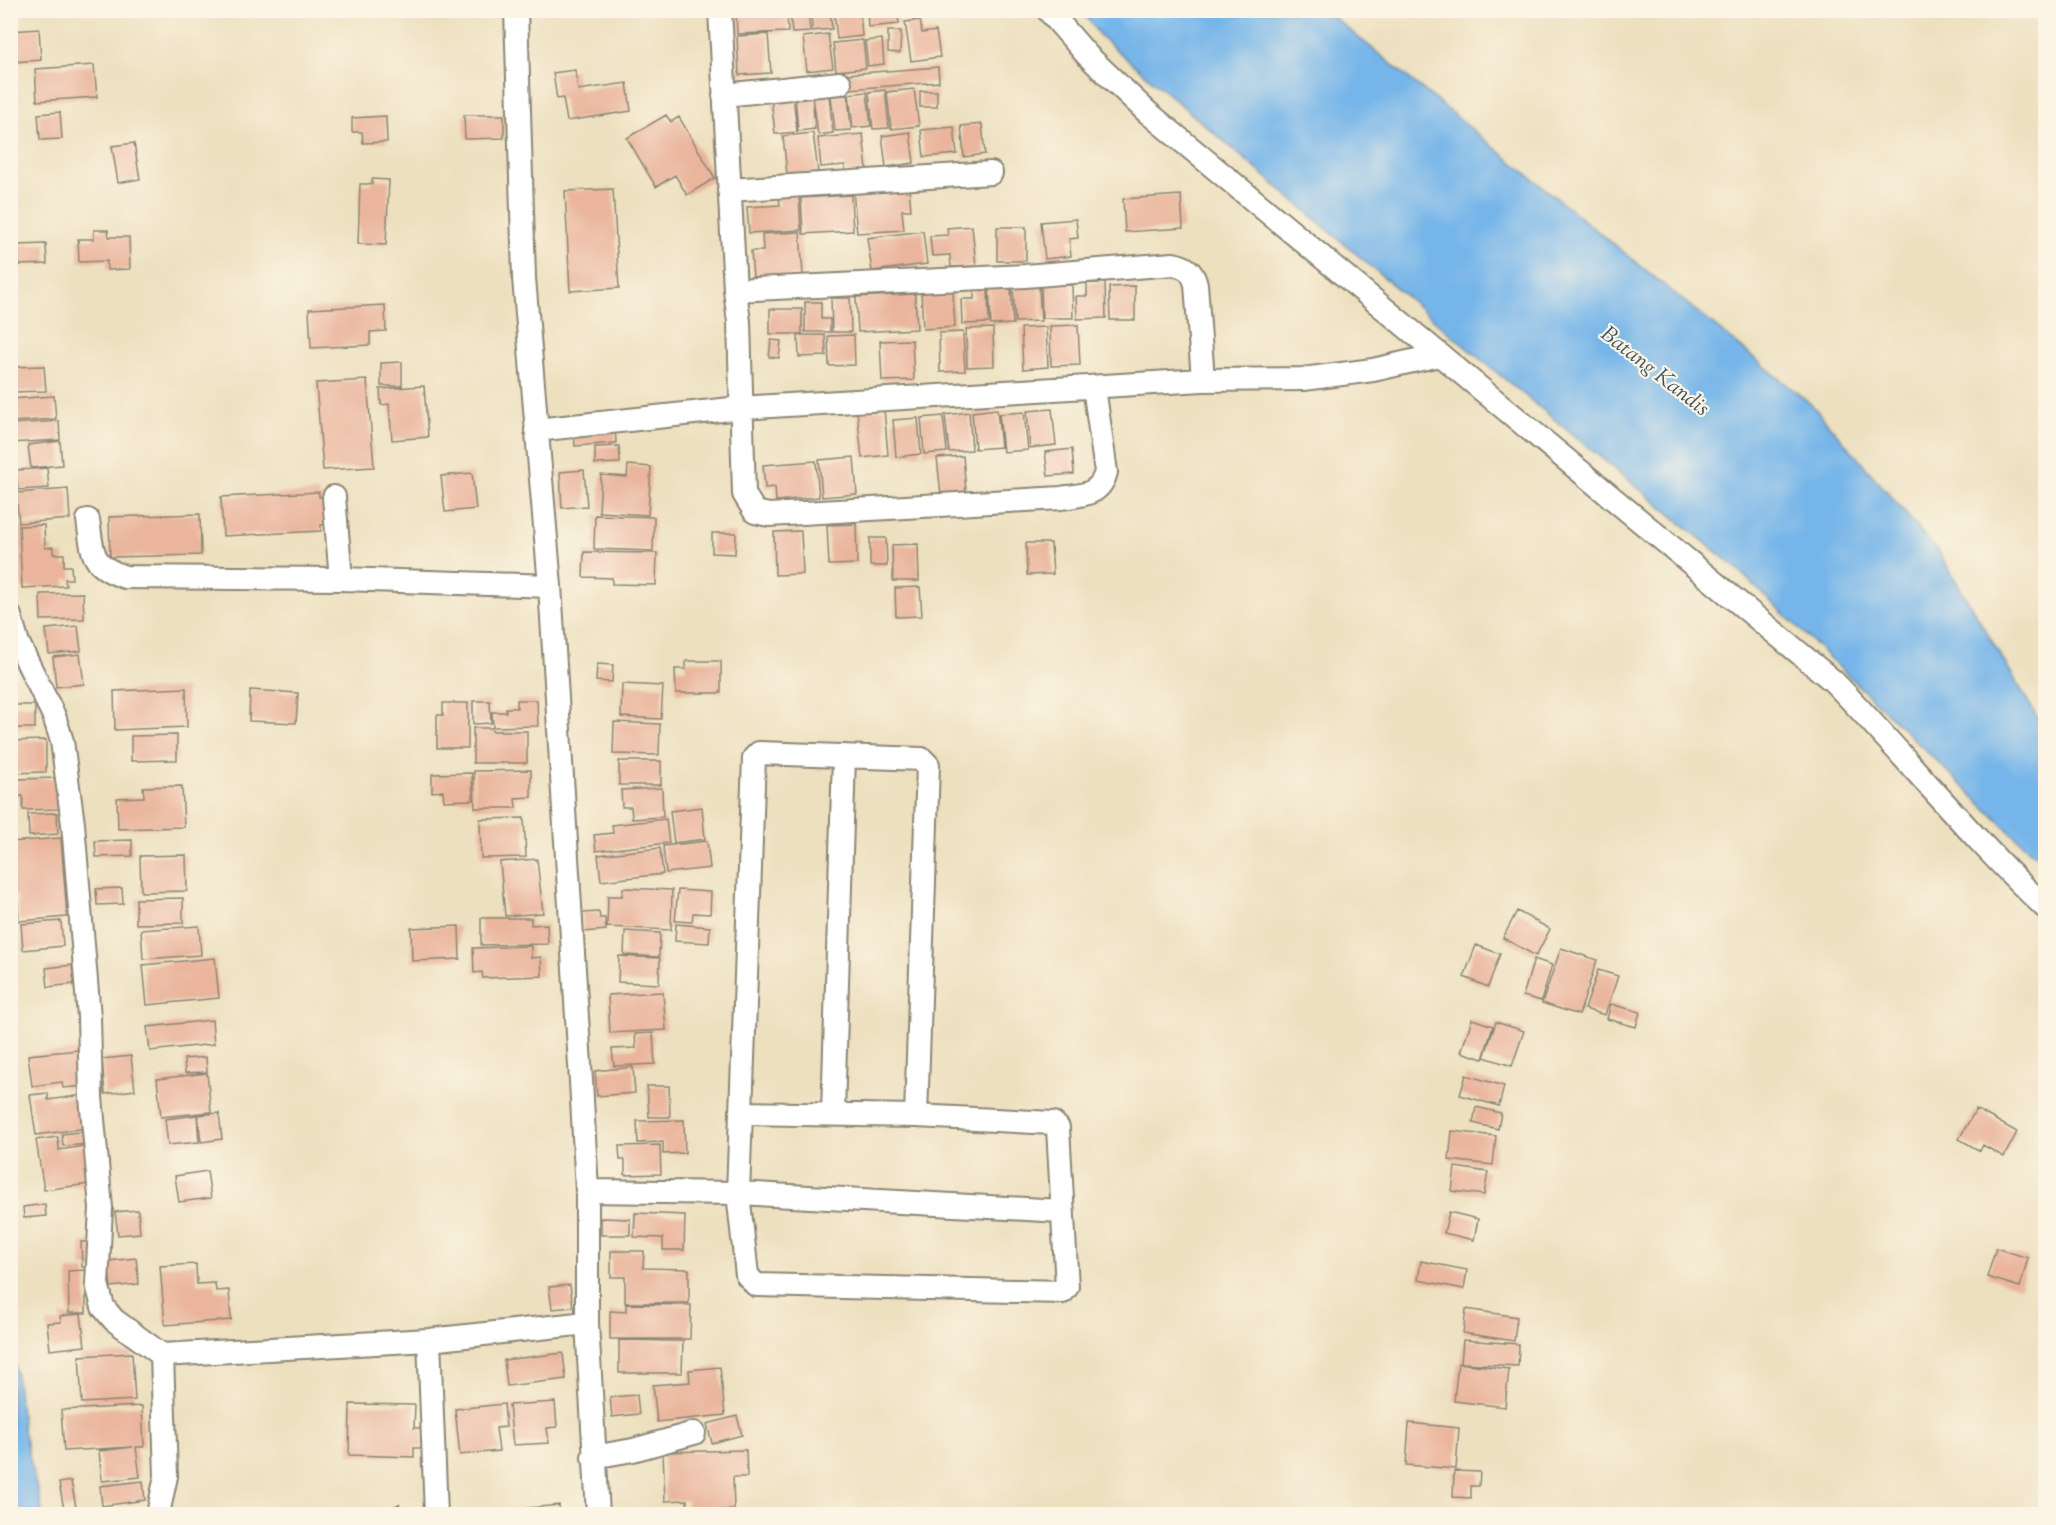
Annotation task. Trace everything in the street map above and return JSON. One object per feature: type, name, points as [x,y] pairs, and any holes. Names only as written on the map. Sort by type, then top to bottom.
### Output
[{"type":"street","points":[[516,10],[524,278],[550,586],[587,1191],[587,1323],[598,1515]]},
{"type":"street","points":[[720,10],[735,290],[739,322],[744,494],[755,512],[769,515],[1037,500],[1090,494],[1104,482],[1106,472],[1094,387]]},
{"type":"street","points":[[1048,10],[1087,55],[1146,111],[1833,681],[2001,864],[2046,908]]},
{"type":"street","points":[[724,95],[840,82]]},
{"type":"street","points":[[729,190],[991,173]]},
{"type":"street","points":[[735,290],[1026,276],[1173,264],[1185,267],[1192,273],[1196,284],[1203,380]]},
{"type":"street","points":[[536,430],[740,408],[1203,380],[1303,379],[1342,375],[1439,355]]},
{"type":"street","points":[[334,497],[341,579]]},
{"type":"street","points":[[88,520],[93,555],[98,565],[106,571],[125,577],[341,579],[550,586]]},
{"type":"street","points":[[10,616],[24,657],[54,716],[65,760],[89,1017],[91,1097],[101,1208],[98,1293],[103,1307],[114,1320],[162,1355],[429,1340],[587,1323]]},
{"type":"street","points":[[741,1113],[916,1116],[1053,1123],[1058,1128],[1067,1287],[1063,1292],[756,1286],[747,1275],[738,1193],[754,758],[759,753],[922,759],[928,765],[916,1116]]},
{"type":"street","points":[[833,1114],[844,756]]},
{"type":"street","points":[[587,1191],[738,1193],[1061,1211]]},
{"type":"street","points":[[429,1340],[436,1515]]},
{"type":"street","points":[[158,1515],[166,1476],[162,1355]]},
{"type":"street","points":[[593,1457],[633,1450],[694,1433]]},
{"type":"water","name":"Batang Kandis","points":[[1082,11],[1326,11],[1812,405],[1938,551],[2045,730],[2045,860],[2031,852],[1736,568],[1467,348],[1100,36]]},
{"type":"water","points":[[11,1335],[23,1430],[43,1514],[11,1514]]},
{"type":"building","points":[[465,10],[499,10],[499,13],[465,15]]},
{"type":"building","points":[[736,10],[787,10],[788,32],[737,34]]},
{"type":"building","points":[[790,10],[808,10],[810,32],[792,33]]},
{"type":"building","points":[[811,10],[830,10],[832,29],[812,31]]},
{"type":"building","points":[[834,10],[860,10],[862,36],[837,39]]},
{"type":"building","points":[[867,10],[897,10],[899,24],[868,27]]},
{"type":"building","points":[[900,10],[934,10],[934,13],[900,16]]},
{"type":"building","points":[[920,20],[922,33],[936,31],[940,57],[911,61],[905,22]]},
{"type":"building","points":[[39,29],[41,60],[13,62],[11,31]]},
{"type":"building","points":[[888,31],[901,31],[900,53],[888,52]]},
{"type":"building","points":[[768,34],[771,73],[739,75],[737,36]]},
{"type":"building","points":[[828,34],[833,68],[807,71],[803,37]]},
{"type":"building","points":[[882,39],[884,64],[868,66],[865,41]]},
{"type":"building","points":[[863,40],[866,68],[836,71],[833,43]]},
{"type":"building","points":[[94,65],[97,97],[37,101],[35,69]]},
{"type":"building","points":[[938,67],[939,82],[850,89],[848,74]]},
{"type":"building","points":[[575,70],[578,90],[627,83],[631,111],[567,121],[563,98],[557,99],[553,73]]},
{"type":"building","points":[[914,89],[919,126],[891,129],[887,92]]},
{"type":"building","points":[[885,90],[889,128],[873,129],[869,92]]},
{"type":"building","points":[[920,91],[937,91],[937,107],[920,107]]},
{"type":"building","points":[[812,92],[815,129],[798,131],[795,94]]},
{"type":"building","points":[[867,92],[871,126],[853,128],[849,94]]},
{"type":"building","points":[[793,95],[797,132],[775,134],[771,97]]},
{"type":"building","points":[[829,95],[833,133],[818,135],[813,96]]},
{"type":"building","points":[[848,95],[851,130],[835,131],[831,96]]},
{"type":"building","points":[[60,112],[62,139],[40,140],[38,114]]},
{"type":"building","points":[[464,115],[504,115],[504,138],[465,139]]},
{"type":"building","points":[[666,115],[671,122],[679,117],[715,178],[687,195],[675,175],[656,187],[627,138]]},
{"type":"building","points":[[386,116],[387,142],[363,143],[362,132],[352,132],[352,118]]},
{"type":"building","points":[[982,124],[985,154],[964,157],[961,126]]},
{"type":"building","points":[[954,127],[957,154],[924,157],[921,130]]},
{"type":"building","points":[[910,132],[914,163],[886,167],[882,136]]},
{"type":"building","points":[[813,133],[818,172],[787,175],[783,136]]},
{"type":"building","points":[[863,134],[867,170],[845,173],[845,165],[821,167],[818,138]]},
{"type":"building","points":[[134,143],[140,179],[118,183],[112,146]]},
{"type":"building","points":[[372,179],[389,180],[386,245],[358,244],[360,184],[372,184]]},
{"type":"building","points":[[909,187],[911,210],[902,210],[904,230],[857,233],[853,190]]},
{"type":"building","points":[[613,189],[619,288],[570,291],[565,191]]},
{"type":"building","points":[[851,195],[853,231],[803,234],[801,198]]},
{"type":"building","points":[[1181,195],[1183,228],[1125,232],[1123,199]]},
{"type":"building","points":[[799,196],[801,230],[749,233],[747,207],[780,205],[779,197]]},
{"type":"building","points":[[1076,219],[1078,238],[1069,239],[1071,256],[1045,259],[1041,222]]},
{"type":"building","points":[[972,226],[976,266],[951,267],[950,255],[932,256],[930,236],[948,235],[947,228]]},
{"type":"building","points":[[997,227],[1026,227],[1026,261],[997,261]]},
{"type":"building","points":[[94,230],[108,230],[109,237],[129,237],[130,269],[107,270],[107,261],[79,262],[78,239],[94,239]]},
{"type":"building","points":[[923,231],[927,264],[872,271],[867,238]]},
{"type":"building","points":[[800,232],[803,275],[753,278],[751,251],[763,251],[762,234]]},
{"type":"building","points":[[46,244],[47,264],[19,265],[18,245]]},
{"type":"building","points":[[1087,283],[1105,283],[1106,318],[1077,319],[1076,296],[1087,296]]},
{"type":"building","points":[[1041,285],[1072,285],[1073,318],[1042,318]]},
{"type":"building","points":[[1135,286],[1135,320],[1110,320],[1109,287]]},
{"type":"building","points":[[1039,287],[1041,321],[1015,322],[1013,288]]},
{"type":"building","points":[[974,288],[988,288],[989,323],[962,324],[961,299],[974,299]]},
{"type":"building","points":[[1011,288],[1013,324],[991,325],[989,289]]},
{"type":"building","points":[[953,291],[955,327],[923,329],[921,292]]},
{"type":"building","points":[[915,294],[917,329],[858,332],[856,297]]},
{"type":"building","points":[[831,298],[850,298],[851,332],[832,332]]},
{"type":"building","points":[[805,302],[821,302],[821,319],[830,319],[830,332],[805,332]]},
{"type":"building","points":[[385,305],[386,331],[370,332],[370,345],[311,348],[309,309]]},
{"type":"building","points":[[770,309],[802,309],[802,334],[770,334]]},
{"type":"building","points":[[1078,325],[1080,365],[1051,366],[1050,326]]},
{"type":"building","points":[[1046,327],[1048,367],[1023,369],[1021,328]]},
{"type":"building","points":[[993,328],[994,366],[967,367],[966,329]]},
{"type":"building","points":[[963,332],[965,371],[940,372],[939,333]]},
{"type":"building","points":[[798,335],[825,335],[826,356],[799,357]]},
{"type":"building","points":[[854,335],[855,365],[829,366],[828,336]]},
{"type":"building","points":[[771,340],[781,341],[779,358],[769,357]]},
{"type":"building","points":[[912,340],[914,380],[882,381],[880,341]]},
{"type":"building","points":[[402,362],[402,386],[381,386],[381,363]]},
{"type":"building","points":[[44,366],[46,391],[12,392],[11,367]]},
{"type":"building","points":[[367,380],[374,467],[323,470],[316,383]]},
{"type":"building","points":[[424,386],[428,437],[392,440],[389,404],[381,405],[380,389]]},
{"type":"building","points":[[54,396],[56,419],[10,422],[10,399]]},
{"type":"building","points":[[884,409],[888,455],[862,458],[857,411]]},
{"type":"building","points":[[997,409],[1001,447],[975,449],[972,412]]},
{"type":"building","points":[[1052,409],[1056,445],[1030,448],[1027,411]]},
{"type":"building","points":[[969,412],[972,450],[949,452],[945,415]]},
{"type":"building","points":[[1024,412],[1028,450],[1003,452],[999,414]]},
{"type":"building","points":[[943,416],[947,452],[924,454],[921,418]]},
{"type":"building","points":[[918,418],[921,454],[896,457],[893,420]]},
{"type":"building","points":[[59,421],[60,440],[10,443],[10,424]]},
{"type":"building","points":[[615,427],[616,443],[575,446],[574,430]]},
{"type":"building","points":[[60,441],[62,465],[31,468],[28,445]]},
{"type":"building","points":[[619,446],[620,463],[595,464],[595,447]]},
{"type":"building","points":[[1072,449],[1074,474],[1048,476],[1045,452]]},
{"type":"building","points":[[963,456],[966,492],[941,495],[937,458]]},
{"type":"building","points":[[854,457],[857,494],[822,497],[819,460]]},
{"type":"building","points":[[816,461],[819,497],[776,501],[775,487],[765,488],[763,465]]},
{"type":"building","points":[[628,465],[651,467],[648,515],[599,512],[601,475],[627,477]]},
{"type":"building","points":[[47,468],[49,488],[18,490],[16,470]]},
{"type":"building","points":[[584,470],[587,506],[562,508],[560,472]]},
{"type":"building","points":[[472,473],[476,509],[445,512],[441,476]]},
{"type":"building","points":[[68,489],[70,519],[19,523],[16,493]]},
{"type":"building","points":[[319,492],[319,497],[330,496],[331,524],[321,525],[321,531],[223,536],[221,497]]},
{"type":"building","points":[[200,514],[201,555],[110,557],[109,517]]},
{"type":"building","points":[[595,515],[654,517],[653,551],[594,549]]},
{"type":"building","points":[[856,524],[857,564],[829,565],[827,525]]},
{"type":"building","points":[[44,525],[45,548],[53,547],[53,554],[64,554],[64,566],[71,566],[72,579],[65,579],[66,586],[22,588],[19,526]]},
{"type":"building","points":[[801,531],[803,574],[775,575],[774,532]]},
{"type":"building","points":[[712,533],[736,533],[735,554],[712,553]]},
{"type":"building","points":[[870,538],[886,538],[887,566],[870,566]]},
{"type":"building","points":[[1026,543],[1051,543],[1053,574],[1027,575]]},
{"type":"building","points":[[918,544],[919,581],[893,581],[892,545]]},
{"type":"building","points":[[584,552],[657,553],[656,585],[612,584],[612,578],[583,577]]},
{"type":"building","points":[[920,587],[922,616],[896,617],[895,588]]},
{"type":"building","points":[[83,593],[84,619],[41,620],[40,594]]},
{"type":"building","points":[[78,626],[81,651],[49,654],[46,629]]},
{"type":"building","points":[[80,654],[84,684],[56,687],[53,657]]},
{"type":"building","points":[[686,661],[721,661],[721,693],[676,693],[675,669],[686,669]]},
{"type":"building","points":[[597,664],[613,665],[612,682],[596,681]]},
{"type":"building","points":[[622,684],[663,686],[661,719],[621,717]]},
{"type":"building","points":[[186,688],[187,727],[115,730],[114,691]]},
{"type":"building","points":[[250,690],[298,693],[296,723],[249,721]]},
{"type":"building","points":[[517,700],[537,700],[538,726],[493,727],[492,712],[506,712],[506,708],[517,708]]},
{"type":"building","points":[[473,701],[490,701],[491,723],[473,724]]},
{"type":"building","points":[[443,703],[468,703],[468,748],[437,748],[437,715],[443,715]]},
{"type":"building","points":[[10,705],[35,705],[35,728],[10,728]]},
{"type":"building","points":[[614,722],[660,724],[659,755],[613,754]]},
{"type":"building","points":[[473,728],[492,728],[492,731],[527,731],[527,763],[473,763]]},
{"type":"building","points":[[177,735],[177,760],[131,761],[131,736]]},
{"type":"building","points":[[46,740],[46,772],[10,773],[10,741]]},
{"type":"building","points":[[619,761],[661,761],[661,785],[619,785]]},
{"type":"building","points":[[531,770],[531,797],[515,798],[516,808],[475,808],[474,771]]},
{"type":"building","points":[[472,773],[473,800],[444,801],[443,791],[432,792],[432,774]]},
{"type":"building","points":[[58,778],[59,809],[23,810],[23,796],[15,796],[14,779]]},
{"type":"building","points":[[182,786],[184,827],[118,829],[117,798],[144,797],[143,787]]},
{"type":"building","points":[[662,788],[663,817],[632,819],[631,807],[622,807],[621,790]]},
{"type":"building","points":[[702,807],[705,839],[674,843],[670,811]]},
{"type":"building","points":[[57,813],[58,834],[29,836],[28,814]]},
{"type":"building","points":[[524,818],[526,857],[481,858],[480,819]]},
{"type":"building","points":[[666,819],[669,843],[596,851],[594,835],[613,833],[612,825]]},
{"type":"building","points":[[61,838],[67,917],[19,921],[17,895],[10,895],[10,842]]},
{"type":"building","points":[[132,840],[132,856],[96,857],[95,841]]},
{"type":"building","points":[[707,841],[710,868],[666,873],[663,846]]},
{"type":"building","points":[[660,848],[663,874],[601,881],[598,855]]},
{"type":"building","points":[[186,855],[187,891],[141,892],[140,856]]},
{"type":"building","points":[[537,859],[543,913],[505,916],[500,862]]},
{"type":"building","points":[[122,888],[123,904],[97,905],[96,889]]},
{"type":"building","points":[[623,888],[672,890],[671,930],[607,927],[608,896],[622,896]]},
{"type":"building","points":[[678,890],[711,892],[710,914],[693,913],[692,922],[675,921]]},
{"type":"building","points":[[183,898],[183,923],[136,924],[136,899]]},
{"type":"building","points":[[1517,911],[1550,929],[1536,956],[1503,938]]},
{"type":"building","points":[[599,912],[600,918],[605,918],[606,930],[583,932],[582,913]]},
{"type":"building","points":[[481,918],[531,918],[531,925],[547,924],[548,944],[481,945]]},
{"type":"building","points":[[61,921],[63,946],[23,950],[21,924]]},
{"type":"building","points":[[676,924],[710,927],[709,943],[675,941]]},
{"type":"building","points":[[199,926],[201,955],[143,959],[141,930]]},
{"type":"building","points":[[459,926],[460,959],[412,961],[411,928]]},
{"type":"building","points":[[625,931],[660,933],[659,957],[624,955]]},
{"type":"building","points":[[1476,945],[1500,954],[1488,987],[1464,977]]},
{"type":"building","points":[[531,946],[531,958],[541,957],[542,976],[483,978],[482,972],[474,973],[473,948]]},
{"type":"building","points":[[1561,948],[1597,960],[1579,1015],[1542,1003]]},
{"type":"building","points":[[619,956],[660,958],[659,984],[618,982]]},
{"type":"building","points":[[215,958],[219,998],[147,1005],[143,965]]},
{"type":"building","points":[[1534,959],[1552,965],[1541,1001],[1523,996]]},
{"type":"building","points":[[72,965],[74,984],[48,987],[46,968]]},
{"type":"building","points":[[1598,970],[1618,976],[1605,1015],[1585,1009]]},
{"type":"building","points":[[663,992],[666,1030],[610,1033],[608,995]]},
{"type":"building","points":[[1611,1004],[1640,1012],[1636,1027],[1607,1019]]},
{"type":"building","points":[[1472,1019],[1493,1026],[1483,1059],[1461,1052]]},
{"type":"building","points":[[212,1020],[214,1044],[150,1051],[147,1027]]},
{"type":"building","points":[[1496,1022],[1524,1031],[1512,1066],[1484,1057]]},
{"type":"building","points":[[653,1033],[655,1064],[614,1066],[612,1049],[636,1048],[635,1034]]},
{"type":"building","points":[[78,1050],[83,1086],[63,1088],[62,1082],[32,1086],[28,1055]]},
{"type":"building","points":[[131,1056],[135,1090],[105,1094],[102,1059]]},
{"type":"building","points":[[206,1057],[207,1072],[185,1073],[184,1059]]},
{"type":"building","points":[[633,1067],[635,1093],[597,1096],[595,1071]]},
{"type":"building","points":[[207,1073],[211,1112],[161,1117],[157,1079]]},
{"type":"building","points":[[1466,1075],[1504,1086],[1499,1106],[1460,1095]]},
{"type":"building","points":[[647,1086],[669,1086],[670,1117],[649,1117]]},
{"type":"building","points":[[48,1093],[48,1100],[83,1095],[87,1128],[36,1135],[30,1095]]},
{"type":"building","points":[[1476,1107],[1501,1113],[1498,1129],[1473,1123]]},
{"type":"building","points":[[1976,1109],[2017,1132],[2004,1157],[1983,1145],[1980,1151],[1959,1139]]},
{"type":"building","points":[[219,1113],[222,1139],[201,1142],[198,1115]]},
{"type":"building","points":[[197,1115],[199,1142],[168,1145],[165,1119]]},
{"type":"building","points":[[684,1120],[685,1153],[663,1154],[663,1142],[638,1143],[637,1121]]},
{"type":"building","points":[[88,1131],[89,1144],[63,1146],[62,1134]]},
{"type":"building","points":[[1452,1131],[1496,1136],[1493,1165],[1449,1160]]},
{"type":"building","points":[[58,1137],[59,1150],[90,1145],[96,1183],[44,1190],[36,1140]]},
{"type":"building","points":[[660,1145],[661,1174],[625,1175],[625,1160],[620,1160],[619,1146]]},
{"type":"building","points":[[1455,1167],[1488,1172],[1484,1195],[1452,1191]]},
{"type":"building","points":[[207,1171],[211,1198],[179,1202],[175,1176]]},
{"type":"building","points":[[45,1204],[46,1216],[24,1218],[23,1207]]},
{"type":"building","points":[[138,1210],[140,1233],[118,1235],[115,1212]]},
{"type":"building","points":[[1449,1212],[1478,1219],[1474,1240],[1444,1233]]},
{"type":"building","points":[[635,1213],[685,1215],[684,1250],[663,1250],[663,1238],[634,1237]]},
{"type":"building","points":[[601,1218],[630,1219],[630,1235],[601,1235]]},
{"type":"building","points":[[95,1241],[96,1267],[82,1267],[81,1242]]},
{"type":"building","points":[[1996,1248],[2028,1258],[2020,1287],[1987,1277]]},
{"type":"building","points":[[611,1251],[644,1251],[643,1268],[689,1269],[689,1303],[625,1303],[625,1277],[611,1277]]},
{"type":"building","points":[[136,1258],[139,1284],[111,1287],[108,1261]]},
{"type":"building","points":[[1421,1261],[1467,1270],[1464,1289],[1418,1280]]},
{"type":"building","points":[[196,1264],[197,1284],[215,1283],[216,1291],[229,1290],[231,1320],[165,1325],[160,1266]]},
{"type":"building","points":[[86,1270],[86,1313],[69,1313],[68,1271]]},
{"type":"building","points":[[570,1285],[573,1307],[552,1309],[549,1287]]},
{"type":"building","points":[[626,1304],[691,1305],[690,1339],[610,1339],[610,1311],[626,1312]]},
{"type":"building","points":[[1466,1309],[1517,1317],[1514,1341],[1463,1333]]},
{"type":"building","points":[[81,1314],[85,1346],[50,1350],[47,1323],[61,1322],[60,1316]]},
{"type":"building","points":[[619,1340],[683,1341],[682,1373],[619,1373]]},
{"type":"building","points":[[1463,1340],[1519,1344],[1518,1366],[1461,1363]]},
{"type":"building","points":[[132,1353],[135,1400],[82,1403],[79,1356]]},
{"type":"building","points":[[563,1353],[566,1379],[507,1386],[504,1360]]},
{"type":"building","points":[[1458,1363],[1509,1369],[1505,1407],[1454,1401]]},
{"type":"building","points":[[720,1367],[725,1415],[657,1422],[653,1385],[690,1382],[689,1370]]},
{"type":"building","points":[[637,1395],[639,1414],[612,1417],[610,1397]]},
{"type":"building","points":[[555,1402],[557,1427],[547,1428],[549,1443],[513,1445],[509,1405]]},
{"type":"building","points":[[350,1404],[415,1405],[414,1428],[423,1428],[422,1448],[414,1448],[414,1457],[349,1455]]},
{"type":"building","points":[[504,1404],[506,1427],[496,1428],[499,1451],[460,1455],[455,1409]]},
{"type":"building","points":[[142,1406],[144,1447],[136,1447],[140,1477],[102,1481],[99,1451],[133,1447],[64,1451],[61,1410]]},
{"type":"building","points":[[737,1416],[742,1435],[712,1443],[707,1424]]},
{"type":"building","points":[[1409,1423],[1459,1428],[1456,1469],[1406,1465]]},
{"type":"building","points":[[746,1450],[747,1477],[733,1477],[734,1510],[688,1511],[687,1500],[665,1501],[663,1452]]},
{"type":"building","points":[[1454,1471],[1480,1472],[1479,1486],[1471,1486],[1471,1498],[1453,1497]]},
{"type":"building","points":[[71,1481],[76,1507],[64,1509],[59,1483]]},
{"type":"building","points":[[143,1481],[145,1500],[102,1506],[100,1486]]},
{"type":"building","points":[[399,1504],[404,1514],[379,1514]]},
{"type":"building","points":[[559,1505],[560,1514],[520,1514],[520,1509]]}]
